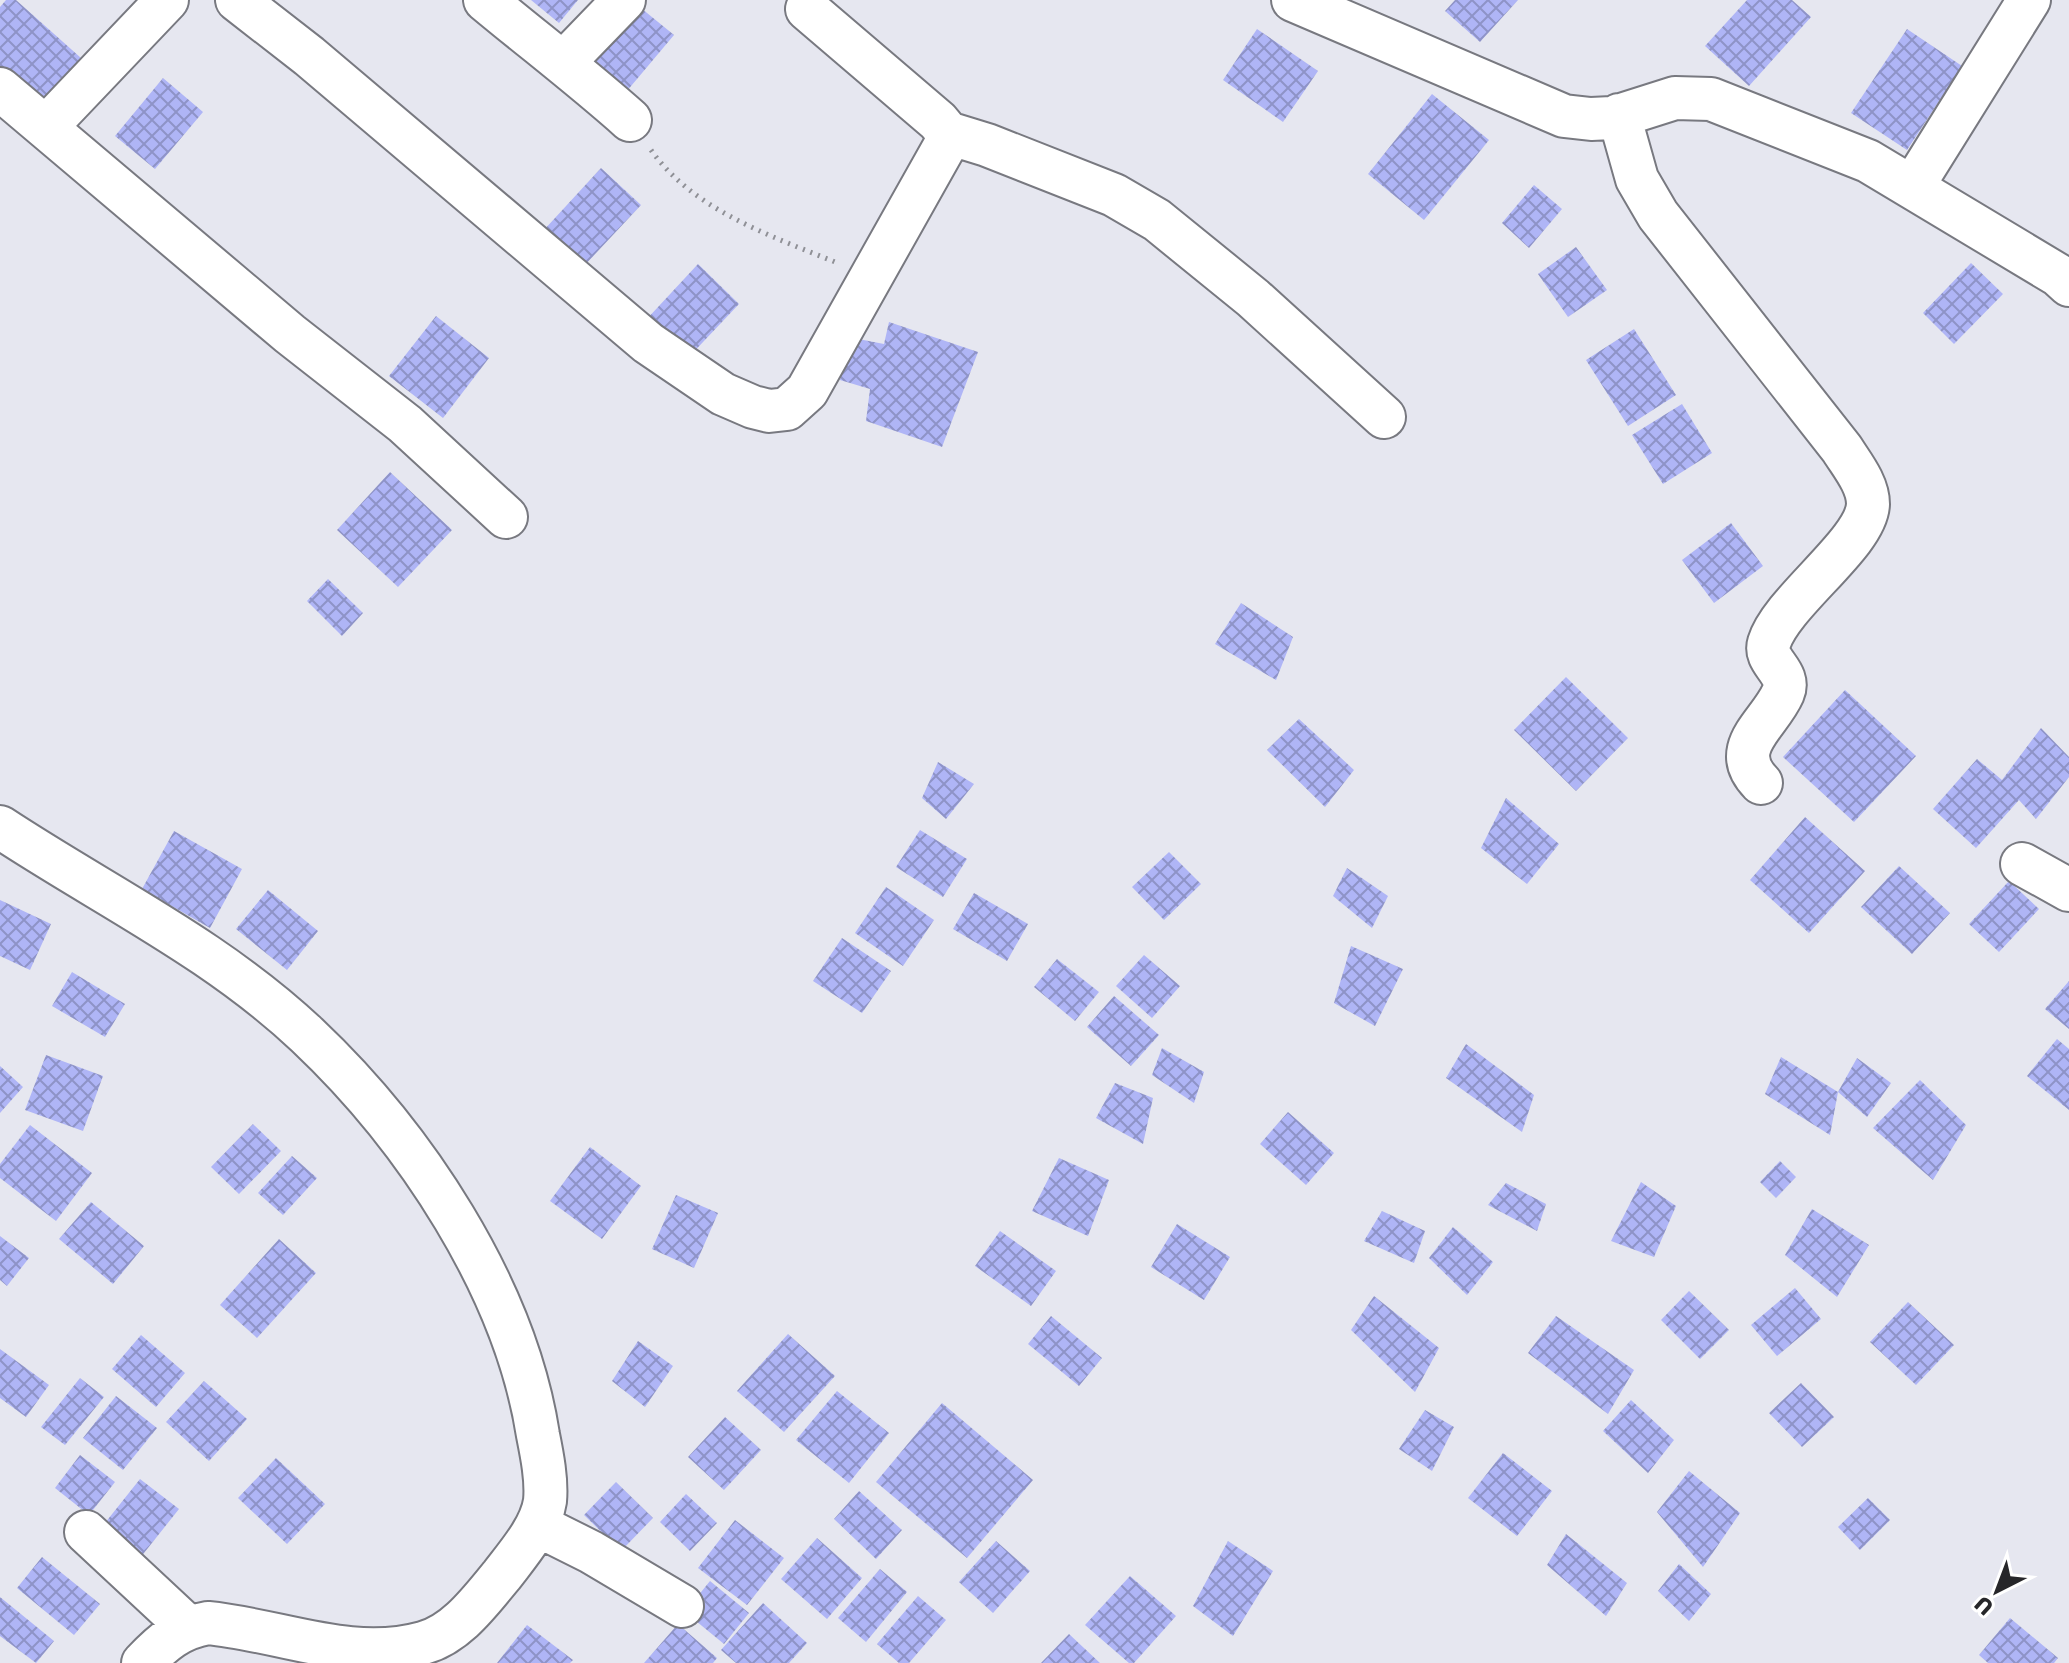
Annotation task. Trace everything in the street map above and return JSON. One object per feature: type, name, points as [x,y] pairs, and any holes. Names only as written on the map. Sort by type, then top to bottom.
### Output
[{"type":"street","points":[[47,126],[167,0]]},
{"type":"street","points":[[237,0],[309,56],[648,343],[723,394],[761,409],[787,409],[807,391],[944,149],[948,133]]},
{"type":"street","points":[[485,0],[538,45],[564,62],[630,120]]},
{"type":"street","points":[[564,62],[624,0]]},
{"type":"street","points":[[1293,0],[1564,116],[1591,119],[1619,115],[1675,98],[1711,99],[1868,161],[2065,276]]},
{"type":"street","points":[[1913,186],[2029,0]]},
{"type":"street","points":[[802,3],[948,133],[987,145],[1114,195],[1157,220],[1253,298],[1384,417]]},
{"type":"street","points":[[0,89],[290,334],[405,424],[506,517]]},
{"type":"street","points":[[1619,115],[1637,179],[1658,215],[1842,449],[1858,473],[1866,493],[1866,514],[1851,539],[1783,617],[1768,645],[1785,684],[1776,706],[1749,745],[1750,768],[1761,783]]},
{"type":"street","points":[[0,827],[230,971],[307,1035],[386,1123],[448,1203],[498,1301],[533,1403],[545,1500],[537,1525],[486,1594],[457,1625],[427,1642],[393,1650],[355,1650],[208,1623],[188,1627],[166,1639],[143,1663]]},
{"type":"street","points":[[2022,864],[2069,890]]},
{"type":"street","points":[[537,1525],[591,1552],[682,1606]]},
{"type":"street","points":[[86,1532],[188,1627]]},
{"type":"path","points":[[630,120],[659,161],[689,189],[749,227],[873,275]]},
{"type":"building","points":[[6,0],[16,0],[81,58],[40,103],[0,67],[0,7]]},
{"type":"building","points":[[531,0],[578,0],[559,23]]},
{"type":"building","points":[[1455,0],[1518,0],[1480,42],[1445,11]]},
{"type":"building","points":[[1747,0],[1792,0],[1811,17],[1749,86],[1705,46]]},
{"type":"building","points":[[636,4],[674,35],[621,98],[584,65]]},
{"type":"building","points":[[1257,29],[1318,71],[1283,122],[1223,80]]},
{"type":"building","points":[[1907,29],[1962,66],[1907,150],[1851,113]]},
{"type":"building","points":[[163,78],[203,112],[155,169],[115,136]]},
{"type":"building","points":[[1432,94],[1489,140],[1424,220],[1368,174]]},
{"type":"building","points":[[601,168],[641,205],[583,267],[543,231]]},
{"type":"building","points":[[1534,185],[1562,209],[1529,248],[1502,223]]},
{"type":"building","points":[[1576,247],[1607,290],[1568,317],[1538,274]]},
{"type":"building","points":[[1971,263],[2003,294],[1954,344],[1923,313]]},
{"type":"building","points":[[698,264],[739,304],[686,360],[645,321]]},
{"type":"building","points":[[436,316],[489,358],[443,418],[389,376]]},
{"type":"building","points":[[889,322],[978,352],[942,447],[866,421],[870,389],[840,380],[848,337],[884,344]]},
{"type":"building","points":[[1634,329],[1676,395],[1628,426],[1586,360]]},
{"type":"building","points":[[1682,404],[1712,453],[1663,484],[1632,435]]},
{"type":"building","points":[[390,472],[452,530],[398,587],[337,530]]},
{"type":"building","points":[[1731,523],[1763,566],[1714,603],[1682,560]]},
{"type":"building","points":[[328,579],[363,613],[342,636],[307,601]]},
{"type":"building","points":[[1241,603],[1293,637],[1276,680],[1215,644]]},
{"type":"building","points":[[1566,677],[1628,738],[1576,791],[1514,730]]},
{"type":"building","points":[[1845,690],[1916,756],[1854,822],[1783,757]]},
{"type":"building","points":[[1299,719],[1354,770],[1325,807],[1267,750]]},
{"type":"building","points":[[2041,728],[2069,757],[2069,777],[2036,819],[2019,800],[1976,848],[1933,809],[1977,759],[2002,780]]},
{"type":"building","points":[[938,762],[974,784],[946,819],[922,798]]},
{"type":"building","points":[[1506,798],[1559,844],[1527,884],[1481,848]]},
{"type":"building","points":[[1805,817],[1865,871],[1809,933],[1750,880]]},
{"type":"building","points":[[920,830],[967,859],[943,897],[896,867]]},
{"type":"building","points":[[174,831],[242,869],[210,928],[142,889]]},
{"type":"building","points":[[1169,852],[1201,884],[1164,920],[1132,887]]},
{"type":"building","points":[[1899,866],[1950,913],[1912,954],[1861,907]]},
{"type":"building","points":[[1347,868],[1388,896],[1372,928],[1333,896]]},
{"type":"building","points":[[2009,881],[2039,909],[1999,952],[1969,924]]},
{"type":"building","points":[[886,887],[934,920],[903,966],[855,933]]},
{"type":"building","points":[[268,890],[318,931],[287,970],[236,929]]},
{"type":"building","points":[[974,893],[1028,924],[1007,961],[953,929]]},
{"type":"building","points":[[0,900],[51,924],[30,970],[0,956]]},
{"type":"building","points":[[842,938],[891,971],[862,1013],[813,981]]},
{"type":"building","points":[[1351,946],[1403,969],[1375,1026],[1334,1003]]},
{"type":"building","points":[[1144,955],[1180,986],[1152,1018],[1116,986]]},
{"type":"building","points":[[1057,959],[1099,992],[1075,1021],[1034,987]]},
{"type":"building","points":[[72,972],[125,1004],[105,1037],[52,1006]]},
{"type":"building","points":[[2069,981],[2069,1029],[2045,1009]]},
{"type":"building","points":[[1114,996],[1159,1035],[1131,1066],[1087,1027]]},
{"type":"building","points":[[2057,1039],[2069,1049],[2069,1110],[2027,1076]]},
{"type":"building","points":[[1466,1044],[1534,1095],[1522,1132],[1446,1078]]},
{"type":"building","points":[[1162,1048],[1204,1072],[1194,1103],[1152,1075]]},
{"type":"building","points":[[46,1055],[103,1076],[83,1131],[25,1110]]},
{"type":"building","points":[[1781,1057],[1838,1092],[1830,1135],[1765,1094]]},
{"type":"building","points":[[1857,1058],[1891,1083],[1867,1117],[1838,1092]]},
{"type":"building","points":[[0,1066],[23,1087],[0,1113]]},
{"type":"building","points":[[1920,1080],[1966,1125],[1933,1180],[1873,1128]]},
{"type":"building","points":[[1115,1083],[1153,1098],[1143,1144],[1096,1118]]},
{"type":"building","points":[[1288,1112],[1334,1153],[1306,1185],[1260,1144]]},
{"type":"building","points":[[253,1124],[281,1151],[239,1194],[211,1167]]},
{"type":"building","points":[[30,1125],[92,1173],[56,1221],[0,1178],[0,1164]]},
{"type":"building","points":[[590,1147],[641,1186],[602,1239],[550,1201]]},
{"type":"building","points":[[292,1156],[317,1178],[283,1215],[258,1193]]},
{"type":"building","points":[[1059,1158],[1109,1180],[1088,1236],[1032,1211]]},
{"type":"building","points":[[1780,1161],[1796,1177],[1776,1198],[1760,1182]]},
{"type":"building","points":[[1641,1182],[1676,1206],[1654,1257],[1611,1241]]},
{"type":"building","points":[[1506,1183],[1546,1204],[1537,1231],[1488,1205]]},
{"type":"building","points":[[676,1195],[718,1213],[694,1268],[652,1249]]},
{"type":"building","points":[[91,1202],[144,1246],[113,1284],[59,1239]]},
{"type":"building","points":[[1812,1209],[1869,1245],[1837,1297],[1785,1255]]},
{"type":"building","points":[[1382,1211],[1425,1231],[1414,1263],[1364,1241]]},
{"type":"building","points":[[1177,1224],[1230,1257],[1204,1300],[1151,1267]]},
{"type":"building","points":[[1453,1227],[1493,1262],[1467,1295],[1429,1258]]},
{"type":"building","points":[[1000,1231],[1056,1271],[1031,1306],[975,1266]]},
{"type":"building","points":[[0,1236],[29,1258],[7,1286],[0,1280]]},
{"type":"building","points":[[279,1239],[316,1273],[257,1338],[220,1305]]},
{"type":"building","points":[[1795,1288],[1821,1319],[1777,1356],[1751,1325]]},
{"type":"building","points":[[1689,1291],[1729,1330],[1700,1359],[1661,1320]]},
{"type":"building","points":[[1374,1296],[1439,1348],[1415,1392],[1351,1330]]},
{"type":"building","points":[[1908,1302],[1954,1345],[1916,1385],[1870,1342]]},
{"type":"building","points":[[1051,1316],[1102,1358],[1079,1386],[1028,1344]]},
{"type":"building","points":[[1556,1316],[1634,1370],[1608,1414],[1528,1353]]},
{"type":"building","points":[[788,1334],[835,1376],[784,1432],[737,1391]]},
{"type":"building","points":[[141,1335],[185,1373],[156,1407],[112,1369]]},
{"type":"building","points":[[638,1341],[673,1366],[645,1407],[612,1381]]},
{"type":"building","points":[[0,1349],[49,1385],[26,1417],[0,1398]]},
{"type":"building","points":[[80,1378],[104,1397],[65,1445],[41,1427]]},
{"type":"building","points":[[204,1381],[247,1419],[209,1461],[166,1422]]},
{"type":"building","points":[[1801,1383],[1834,1417],[1802,1447],[1769,1413]]},
{"type":"building","points":[[837,1391],[889,1433],[849,1483],[796,1440]]},
{"type":"building","points":[[116,1396],[157,1428],[123,1470],[83,1438]]},
{"type":"building","points":[[1631,1400],[1674,1440],[1648,1473],[1603,1431]]},
{"type":"building","points":[[942,1403],[1033,1480],[967,1558],[876,1482]]},
{"type":"building","points":[[1425,1410],[1454,1427],[1432,1471],[1399,1449]]},
{"type":"building","points":[[725,1417],[761,1450],[724,1490],[688,1457]]},
{"type":"building","points":[[1503,1453],[1552,1491],[1517,1536],[1468,1498]]},
{"type":"building","points":[[80,1455],[115,1482],[89,1515],[55,1488]]},
{"type":"building","points":[[276,1458],[325,1504],[287,1544],[238,1498]]},
{"type":"building","points":[[1689,1471],[1740,1513],[1703,1567],[1657,1512]]},
{"type":"building","points":[[140,1479],[179,1509],[140,1558],[101,1528]]},
{"type":"building","points":[[616,1482],[653,1518],[621,1551],[584,1515]]},
{"type":"building","points":[[859,1491],[902,1530],[876,1559],[834,1519]]},
{"type":"building","points":[[686,1494],[717,1523],[690,1551],[660,1522]]},
{"type":"building","points":[[1868,1498],[1890,1520],[1860,1550],[1838,1527]]},
{"type":"building","points":[[735,1520],[784,1558],[747,1605],[698,1568]]},
{"type":"building","points":[[1566,1534],[1627,1583],[1606,1616],[1547,1565]]},
{"type":"building","points":[[817,1538],[862,1578],[827,1619],[781,1579]]},
{"type":"building","points":[[996,1541],[1030,1571],[993,1613],[959,1582]]},
{"type":"building","points":[[1228,1541],[1273,1571],[1233,1636],[1193,1606]]},
{"type":"building","points":[[42,1557],[100,1604],[74,1635],[17,1588]]},
{"type":"building","points":[[1679,1564],[1711,1594],[1689,1621],[1658,1591]]},
{"type":"building","points":[[880,1569],[907,1592],[866,1642],[838,1618]]},
{"type":"building","points":[[1130,1576],[1176,1616],[1134,1663],[1129,1663],[1085,1625]]},
{"type":"building","points":[[710,1581],[749,1613],[724,1644],[685,1612]]},
{"type":"building","points":[[918,1596],[946,1620],[909,1663],[899,1663],[877,1644]]},
{"type":"building","points":[[0,1597],[54,1641],[36,1663],[0,1636]]},
{"type":"building","points":[[763,1603],[807,1643],[789,1663],[736,1663],[721,1650]]},
{"type":"building","points":[[2010,1618],[2058,1658],[2054,1663],[1988,1663],[1979,1655]]},
{"type":"building","points":[[678,1624],[717,1658],[713,1663],[644,1663]]},
{"type":"building","points":[[527,1625],[573,1660],[570,1663],[497,1663]]},
{"type":"building","points":[[1069,1634],[1100,1663],[1041,1663]]}]
